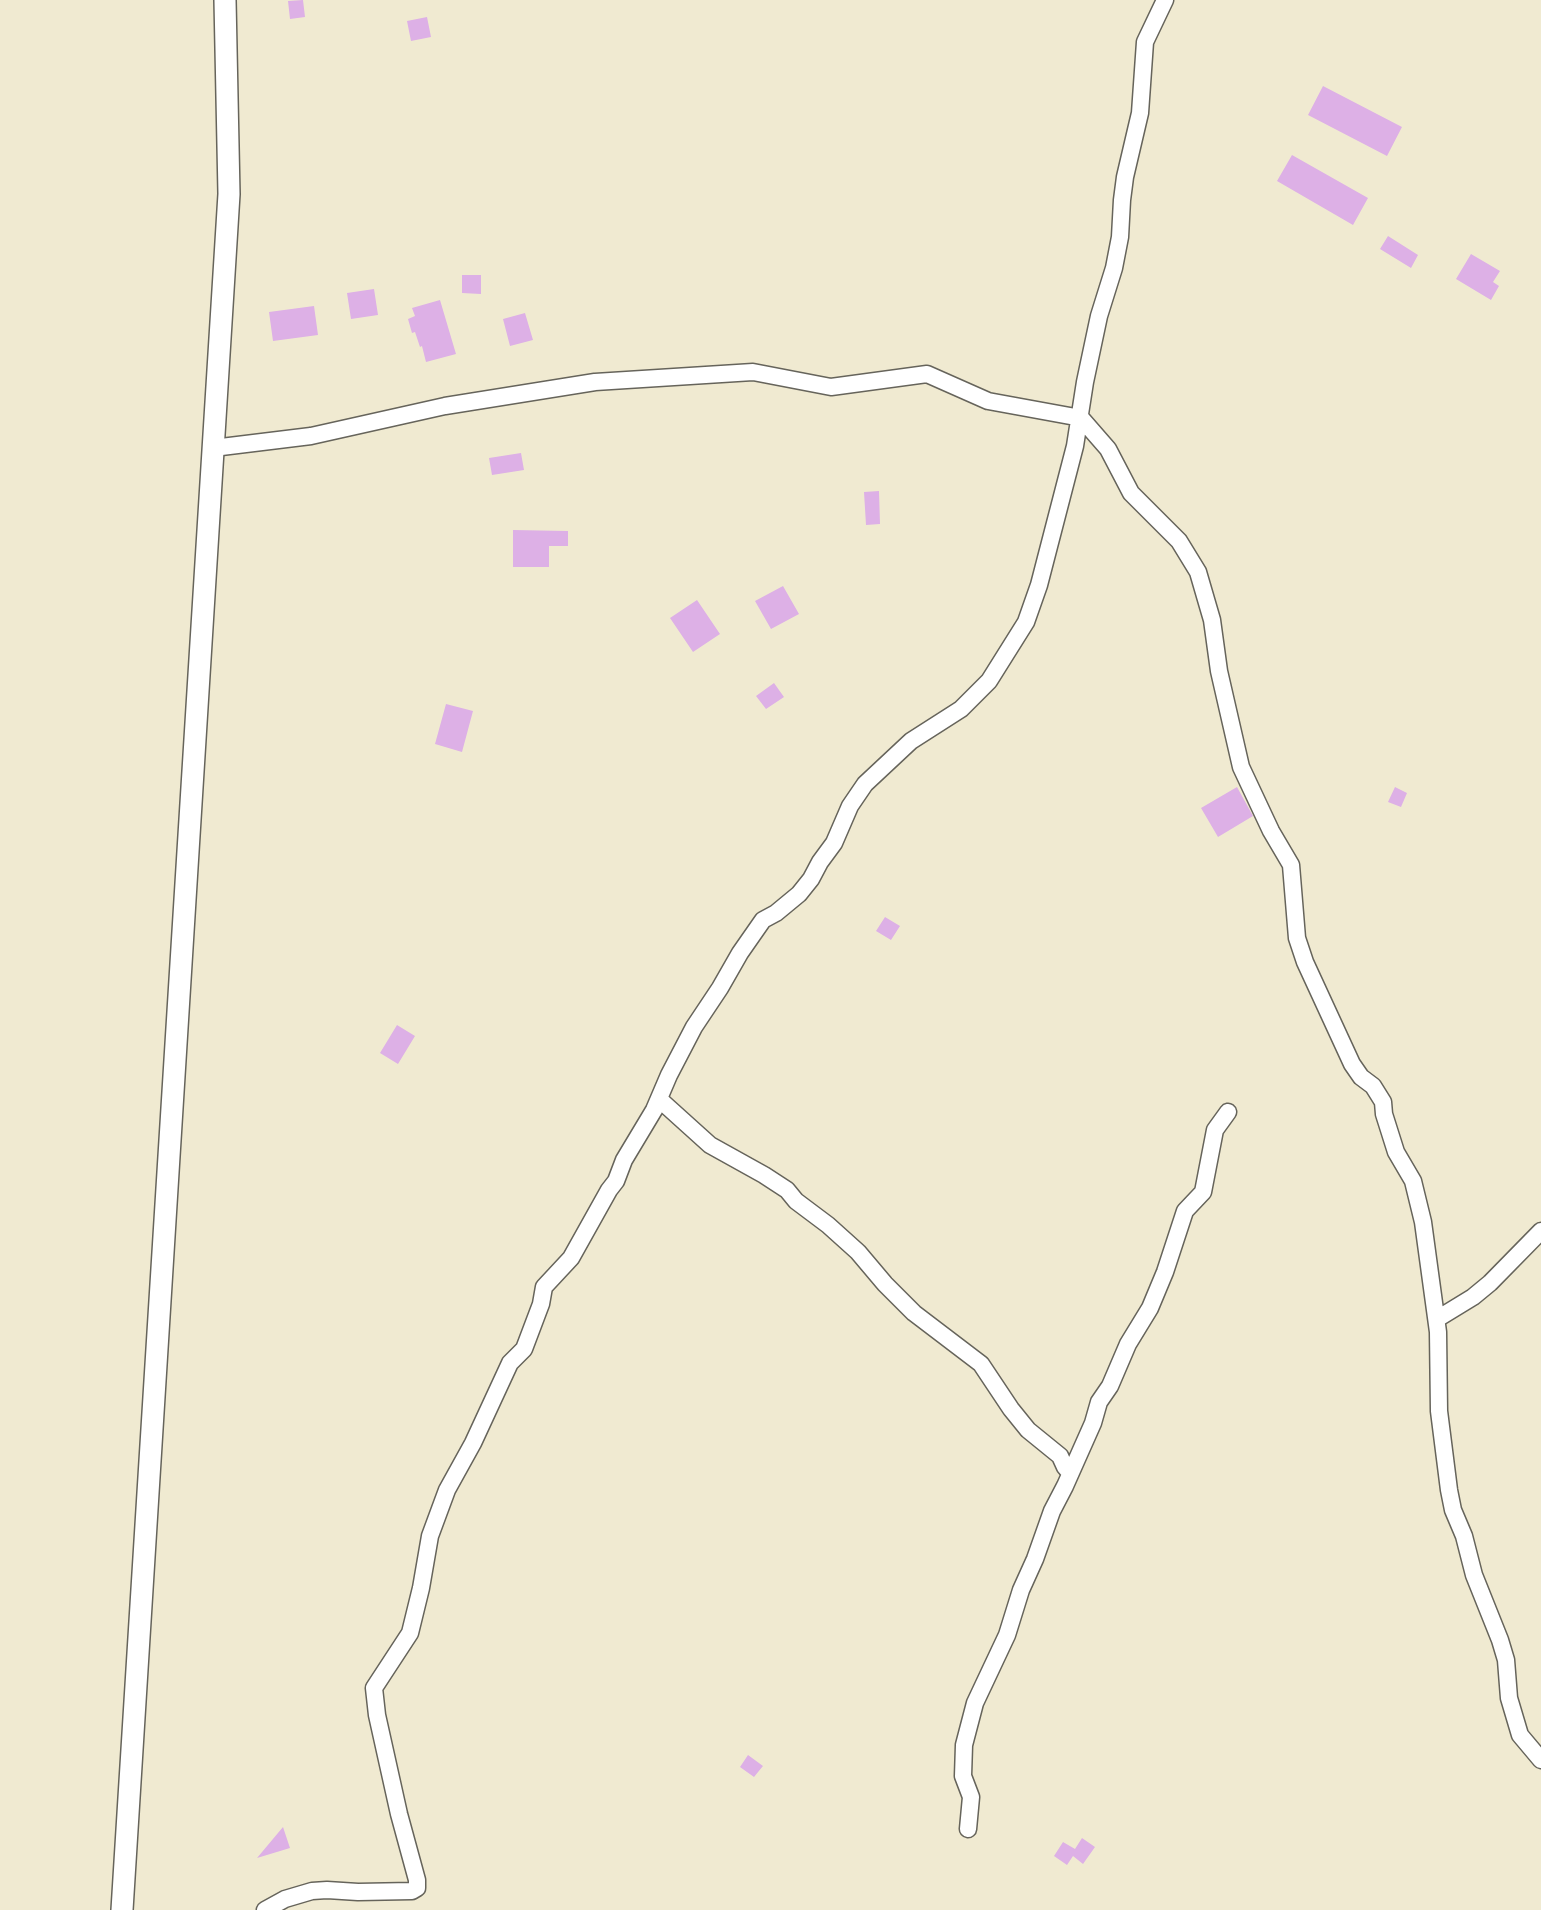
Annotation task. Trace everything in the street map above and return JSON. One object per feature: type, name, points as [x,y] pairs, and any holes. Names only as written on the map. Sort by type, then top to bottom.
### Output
[{"type":"street","points":[[122,1910],[229,194],[225,0]]},
{"type":"street","points":[[265,1910],[285,1899],[312,1891],[412,1891],[417,1888],[417,1880],[399,1814],[377,1715],[374,1688],[410,1633],[421,1588],[430,1536],[447,1490],[473,1443],[510,1363],[524,1349],[541,1304],[544,1287],[571,1258],[609,1190],[616,1181],[624,1160],[654,1110],[669,1075],[694,1027],[740,953],[764,920],[776,914],[799,894],[811,879],[820,862],[834,843],[850,806],[865,784],[912,740],[961,709],[989,681],[1026,622],[1052,535],[1075,446],[1094,335],[1114,268],[1120,237],[1125,176],[1140,114],[1145,42],[1165,0]]},
{"type":"street","points":[[213,448],[311,436],[445,406],[595,382],[753,372],[831,387],[928,374],[988,401],[1081,418],[1108,449],[1131,493],[1179,541],[1198,572],[1212,620],[1219,671],[1241,767],[1271,831],[1292,865],[1297,938],[1305,962],[1352,1064],[1361,1077],[1373,1086],[1383,1102],[1384,1114],[1396,1152],[1413,1181],[1423,1222],[1437,1319],[1439,1411],[1453,1510],[1464,1536],[1474,1575],[1506,1660],[1509,1698],[1520,1735],[1541,1760]]},
{"type":"street","points":[[659,1099],[710,1145],[787,1190],[796,1201],[828,1225],[858,1252],[885,1284],[914,1313],[981,1364],[1011,1409],[1028,1430],[1060,1456],[1070,1473]]},
{"type":"street","points":[[968,1829],[971,1798],[963,1776],[964,1745],[975,1703],[1007,1635],[1021,1590],[1035,1559],[1052,1510],[1093,1423],[1100,1402],[1110,1386],[1128,1344],[1153,1300],[1165,1272],[1185,1211],[1203,1192],[1215,1130],[1228,1112]]},
{"type":"street","points":[[1437,1319],[1473,1297],[1490,1283],[1541,1231]]},
{"type":"building","points":[[303,0],[305,17],[290,19],[288,1]]},
{"type":"building","points":[[427,17],[431,37],[411,41],[407,21]]},
{"type":"building","points":[[1323,86],[1402,127],[1387,156],[1308,115]]},
{"type":"building","points":[[1292,155],[1368,198],[1353,225],[1277,181]]},
{"type":"building","points":[[1388,236],[1418,255],[1411,268],[1380,249]]},
{"type":"building","points":[[1471,254],[1500,271],[1493,282],[1499,286],[1491,300],[1456,279]]},
{"type":"building","points":[[462,275],[481,275],[481,294],[462,293]]},
{"type":"building","points":[[374,289],[378,315],[351,319],[347,293]]},
{"type":"building","points":[[440,300],[456,354],[426,362],[422,346],[420,347],[415,332],[412,333],[408,319],[415,316],[412,308]]},
{"type":"building","points":[[314,306],[318,335],[273,341],[269,312]]},
{"type":"building","points":[[525,313],[533,340],[510,346],[503,319]]},
{"type":"building","points":[[521,453],[524,470],[492,475],[489,458]]},
{"type":"building","points":[[879,491],[880,524],[866,525],[864,492]]},
{"type":"building","points":[[513,530],[568,531],[568,546],[549,546],[549,567],[513,567]]},
{"type":"building","points":[[783,586],[799,614],[771,629],[755,601]]},
{"type":"building","points":[[697,600],[720,634],[693,652],[670,618]]},
{"type":"building","points":[[774,683],[784,697],[766,709],[756,696]]},
{"type":"building","points":[[446,704],[473,711],[462,752],[435,744]]},
{"type":"building","points":[[1237,787],[1253,816],[1218,837],[1201,808]]},
{"type":"building","points":[[1395,787],[1407,793],[1401,807],[1388,802]]},
{"type":"building","points":[[885,917],[900,926],[891,940],[876,931]]},
{"type":"building","points":[[397,1025],[415,1036],[398,1064],[380,1053]]},
{"type":"building","points":[[748,1755],[763,1766],[754,1777],[740,1767]]},
{"type":"building","points":[[283,1827],[290,1848],[257,1858]]},
{"type":"building","points":[[1082,1838],[1095,1847],[1083,1864],[1073,1856],[1067,1865],[1054,1856],[1063,1842],[1075,1849]]}]
